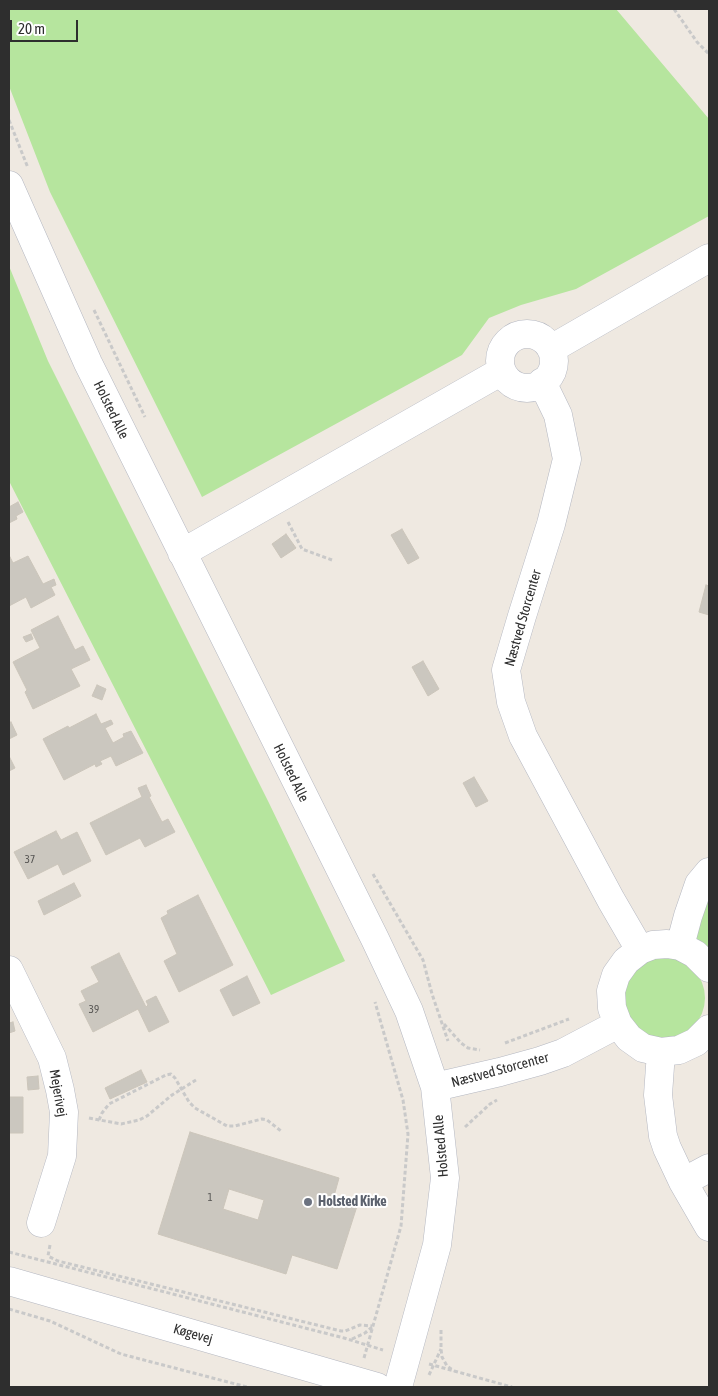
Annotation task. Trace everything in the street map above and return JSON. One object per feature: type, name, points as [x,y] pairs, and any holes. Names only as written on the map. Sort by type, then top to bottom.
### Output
[{"type":"street","name":"Holsted Alle","points":[[20,180],[88,363],[375,939],[409,1011],[435,1087],[445,1178],[437,1245],[398,1387]]},
{"type":"street","points":[[551,350],[709,258]]},
{"type":"street","points":[[520,334],[538,336],[546,342],[551,350],[554,358],[549,376],[535,386],[519,387],[506,378],[502,371],[501,353],[505,344],[520,334]]},
{"type":"street","points":[[182,553],[502,371]]},
{"type":"street","name":"Næstved Storcenter","points":[[542,382],[558,415],[567,459],[551,524],[506,670],[511,702],[523,736],[640,950]]},
{"type":"street","points":[[680,946],[699,884],[709,872]]},
{"type":"street","points":[[709,968],[695,954],[680,946],[666,944],[653,946],[640,950],[626,960],[616,975],[611,991],[612,1008],[618,1024],[629,1038],[643,1048],[661,1052],[679,1050],[696,1042],[709,1029]]},
{"type":"street","name":"Mejerivej","points":[[9,970],[52,1058],[64,1112],[62,1156],[41,1223]]},
{"type":"street","name":"Næstved Storcenter","points":[[435,1087],[540,1061],[618,1024]]},
{"type":"street","points":[[661,1052],[658,1095],[663,1136],[683,1182],[709,1228]]},
{"type":"street","points":[[683,1182],[709,1168]]},
{"type":"street","name":"Køgevej","points":[[9,1281],[377,1387]]},
{"type":"path","points":[[674,9],[697,42],[709,54]]},
{"type":"path","points":[[9,120],[20,180]]},
{"type":"path","points":[[93,308],[149,424]]},
{"type":"path","points":[[285,517],[301,548],[332,560]]},
{"type":"path","points":[[9,1252],[351,1340],[365,1333],[372,1326],[401,1226],[408,1134],[403,1100],[373,995]]},
{"type":"path","points":[[502,1044],[570,1019]]},
{"type":"path","points":[[442,1023],[468,1048],[482,1050]]},
{"type":"path","points":[[99,1120],[105,1107],[109,1104],[171,1074],[195,1108],[227,1126],[235,1126],[262,1119],[267,1120],[281,1131]]},
{"type":"path","points":[[64,1112],[121,1124],[139,1120],[147,1116],[164,1100],[196,1080]]},
{"type":"path","points":[[41,1223],[52,1231],[53,1234],[47,1253],[48,1256],[58,1261],[341,1331],[357,1326],[372,1326]]},
{"type":"path","points":[[9,1309],[50,1321],[121,1354],[247,1387]]},
{"type":"path","points":[[441,1342],[442,1357],[447,1366],[454,1371]]},
{"type":"path","points":[[427,1380],[441,1349]]},
{"type":"green space","points":[[9,9],[616,9],[709,119],[709,216],[576,289],[521,305],[489,318],[462,355],[202,497],[50,192],[9,86]]},
{"type":"green space","points":[[9,266],[48,361],[269,803],[345,961],[271,995],[9,481]]},
{"type":"green space","points":[[709,887],[709,949],[694,938]]},
{"type":"green space","points":[[664,957],[680,960],[693,969],[702,982],[705,998],[702,1014],[693,1027],[680,1036],[664,1039],[648,1036],[635,1027],[626,1014],[623,998],[626,982],[635,969],[648,960]]},
{"type":"building","points":[[18,502],[23,512],[16,516],[17,519],[9,523],[9,507]]},
{"type":"building","points":[[402,529],[419,558],[408,564],[391,535]]},
{"type":"building","points":[[286,534],[296,548],[281,558],[272,544]]},
{"type":"building","points":[[9,555],[13,563],[28,556],[43,584],[54,579],[56,585],[51,587],[55,595],[31,608],[26,597],[9,606]]},
{"type":"building","points":[[706,585],[709,586],[709,615],[699,612]]},
{"type":"building","points":[[58,616],[75,650],[83,646],[90,660],[71,669],[80,686],[33,709],[25,692],[27,690],[13,662],[40,648],[31,630]]},
{"type":"building","points":[[31,634],[33,639],[26,642],[23,637]]},
{"type":"building","points":[[423,661],[439,689],[428,696],[412,667]]},
{"type":"building","points":[[97,685],[106,689],[102,700],[92,696]]},
{"type":"building","points":[[96,714],[101,724],[111,720],[113,724],[105,728],[113,743],[124,737],[123,734],[131,731],[143,753],[116,766],[111,756],[100,761],[102,764],[96,767],[95,764],[64,780],[43,739]]},
{"type":"building","points":[[11,722],[17,735],[9,739],[9,723]]},
{"type":"building","points":[[9,756],[15,768],[9,771]]},
{"type":"building","points":[[474,777],[488,801],[476,807],[463,783]]},
{"type":"building","points":[[146,785],[151,796],[149,797],[162,822],[168,819],[175,832],[145,847],[140,838],[106,855],[90,823],[142,797],[138,788]]},
{"type":"building","points":[[56,831],[61,840],[77,832],[91,861],[63,875],[58,864],[28,879],[14,852]]},
{"type":"building","points":[[74,883],[81,896],[44,915],[38,901]]},
{"type":"building","points":[[198,895],[233,965],[179,992],[164,961],[177,954],[161,918],[168,914],[167,911]]},
{"type":"building","points":[[119,953],[146,1007],[148,1005],[146,1001],[156,996],[169,1022],[149,1032],[138,1009],[93,1032],[79,1004],[86,1001],[81,991],[99,982],[91,967]]},
{"type":"building","points":[[247,976],[260,1003],[233,1016],[220,990]]},
{"type":"building","points":[[13,1022],[15,1031],[9,1033],[9,1023]]},
{"type":"building","points":[[141,1070],[147,1082],[110,1099],[105,1088]]},
{"type":"building","points":[[38,1076],[39,1089],[28,1090],[27,1077]]},
{"type":"building","points":[[9,1097],[23,1097],[23,1133],[9,1133]]},
{"type":"building","name":"Holsted Kirke","points":[[190,1132],[339,1178],[334,1196],[358,1203],[337,1269],[292,1255],[286,1274],[158,1234]],"holes":[[[229,1189],[264,1200],[258,1220],[223,1209]]]},
{"type":"place","name":"Holsted Kirke","points":[[308,1202]]}]
